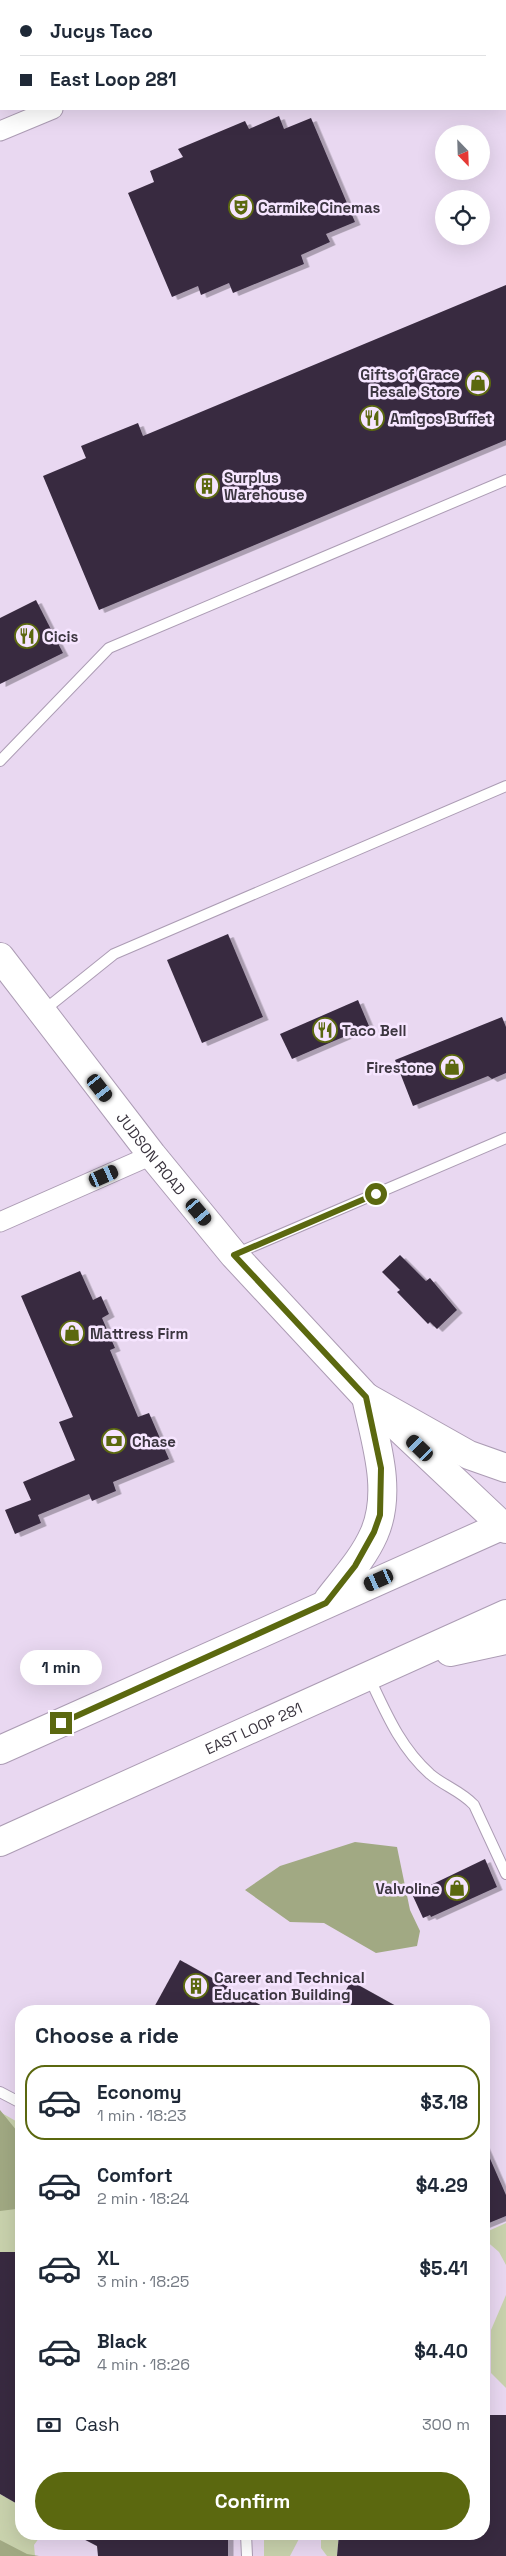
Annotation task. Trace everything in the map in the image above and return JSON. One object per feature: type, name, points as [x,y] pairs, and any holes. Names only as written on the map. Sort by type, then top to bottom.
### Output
[{"type":"main road","name":"JUDSON ROAD","points":[[0,957],[152,1155],[234,1255],[366,1397],[505,1526]]},
{"type":"main road","points":[[366,1397],[469,1455],[506,1468]]},
{"type":"main road","points":[[326,1603],[367,1547],[380,1515],[381,1468],[366,1397]]},
{"type":"main road","points":[[0,1750],[326,1603],[505,1526]]},
{"type":"main road","name":"EAST LOOP 281","points":[[0,1842],[506,1614]]},
{"type":"main road","points":[[395,1664],[506,1640]]},
{"type":"street","points":[[0,131],[51,110]]},
{"type":"street","points":[[0,1222],[152,1155]]},
{"type":"lane","points":[[0,761],[109,648],[505,484]]},
{"type":"lane","points":[[42,1012],[114,954],[506,786]]},
{"type":"lane","points":[[234,1255],[506,1138]]},
{"type":"lane","points":[[369,1676],[397,1736],[408,1753],[431,1775],[466,1797],[474,1805],[506,1874]]},
{"type":"lane","points":[[0,2092],[15,2101]]},
{"type":"lane","points":[[246,2540],[247,2556]]},
{"type":"green space","points":[[355,1842],[397,1847],[410,1910],[420,1931],[417,1946],[376,1953],[324,1923],[290,1922],[245,1890],[280,1866]]},
{"type":"green space","points":[[0,2110],[15,2129],[15,2209],[0,2211]]},
{"type":"green space","points":[[0,2112],[15,2121],[15,2252],[0,2252]]},
{"type":"green space","points":[[506,2223],[506,2265],[499,2252],[490,2244],[490,2230]]},
{"type":"green space","points":[[506,2295],[506,2388],[491,2373],[491,2330]]},
{"type":"green space","points":[[0,2494],[15,2503],[15,2540],[38,2540],[34,2545],[35,2556],[0,2556]]},
{"type":"green space","points":[[0,2540],[27,2554],[39,2556],[0,2556]]},
{"type":"green space","points":[[264,2540],[298,2540],[290,2556],[264,2556]]},
{"type":"green space","points":[[321,2540],[338,2540],[337,2556],[327,2556],[321,2548]]},
{"type":"building","name":"Carmike Cinemas","points":[[279,116],[284,129],[311,118],[355,222],[326,234],[330,242],[301,255],[304,264],[233,293],[229,283],[201,295],[198,286],[172,297],[128,193],[154,182],[150,171],[183,157],[178,149],[245,121],[249,129]]},
{"type":"building","name":"Surplus Warehouse","points":[[506,285],[506,440],[99,610],[43,476],[86,458],[81,446],[138,423],[143,436]]},
{"type":"building","name":"Cicis","points":[[36,600],[63,653],[0,684],[0,618]]},
{"type":"building","points":[[228,934],[263,1017],[202,1043],[167,960]]},
{"type":"building","name":"Taco Bell","points":[[358,1000],[369,1026],[292,1059],[280,1034]]},
{"type":"building","name":"Firestone","points":[[502,1017],[506,1027],[506,1073],[492,1079],[488,1076],[413,1106],[395,1060]]},
{"type":"building","points":[[400,1255],[426,1281],[430,1278],[457,1310],[437,1329],[430,1322],[428,1324],[397,1292],[400,1290],[382,1272]]},
{"type":"building","points":[[80,1271],[93,1300],[101,1296],[109,1314],[102,1318],[115,1348],[110,1350],[138,1417],[149,1413],[169,1459],[113,1482],[116,1491],[92,1501],[89,1494],[38,1515],[41,1523],[15,1534],[5,1510],[31,1500],[23,1482],[75,1460],[59,1422],[73,1417],[21,1296]]},
{"type":"building","name":"Valvoline","points":[[485,1859],[497,1887],[431,1917],[430,1915],[423,1918],[412,1894]]},
{"type":"building","name":"Career and Technical Education Building","points":[[180,1960],[260,2005],[155,2005]]},
{"type":"building","points":[[351,1981],[394,2005],[352,2005],[341,1999]]},
{"type":"building","points":[[490,2159],[506,2195],[506,2216],[490,2223]]},
{"type":"building","points":[[0,2252],[15,2252],[15,2503],[0,2494]]},
{"type":"building","points":[[490,2415],[506,2415],[506,2556],[337,2556],[338,2540],[490,2540]]},
{"type":"building","points":[[86,2540],[228,2540],[228,2556],[98,2556],[97,2546]]},
{"type":"place","name":"Carmike Cinemas","points":[[241,207]]},
{"type":"place","name":"Gifts of Grace Resale Store","points":[[478,383]]},
{"type":"place","name":"Amigos Buffet","points":[[372,418]]},
{"type":"place","name":"Surplus Warehouse","points":[[207,486]]},
{"type":"place","name":"Cicis","points":[[27,636]]},
{"type":"place","name":"Taco Bell","points":[[325,1030]]},
{"type":"place","name":"Firestone","points":[[452,1067]]},
{"type":"place","name":"Mattress Firm","points":[[72,1333]]},
{"type":"place","name":"Chase","points":[[114,1441]]},
{"type":"place","name":"Valvoline","points":[[457,1888]]},
{"type":"place","name":"Career and Technical Education Building","points":[[196,1986]]},
{"type":"route","points":[[61,1723],[326,1603],[355,1566],[367,1547],[380,1515],[382,1483],[381,1468],[366,1397],[288,1316],[234,1255],[376,1194]]}]
